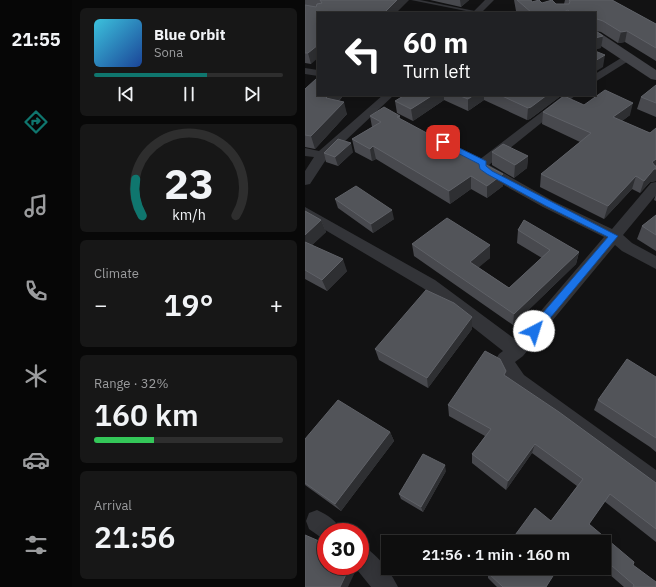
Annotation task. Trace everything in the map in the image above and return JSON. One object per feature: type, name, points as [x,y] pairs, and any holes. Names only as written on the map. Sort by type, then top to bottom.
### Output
[{"type":"street","points":[[477,12],[490,0]]},
{"type":"street","points":[[596,37],[626,58],[656,76]]},
{"type":"street","points":[[596,78],[626,58]]},
{"type":"street","points":[[305,71],[317,73]]},
{"type":"street","points":[[305,180],[322,155],[388,96]]},
{"type":"street","points":[[483,163],[570,96]]},
{"type":"street","points":[[376,108],[389,115]]},
{"type":"street","points":[[305,152],[322,155]]},
{"type":"street","points":[[470,156],[483,163]]},
{"type":"street","points":[[483,163],[482,167],[489,172],[548,204],[614,236],[627,247],[656,263]]},
{"type":"street","points":[[656,186],[517,351],[505,360],[511,373],[518,381],[656,483]]},
{"type":"street","points":[[305,212],[429,284],[517,351]]},
{"type":"street","points":[[369,567],[386,587]]},
{"type":"lane","points":[[413,0],[477,12]]},
{"type":"building","points":[[320,0],[397,0],[385,12],[317,12],[317,46],[308,53],[305,53],[305,5],[316,7],[317,4],[322,3]]},
{"type":"building","points":[[517,0],[531,0],[532,2],[539,0],[542,3],[552,0],[556,4],[569,4],[569,0],[612,0],[656,24],[656,48],[627,31],[621,32],[603,21],[596,20],[596,12],[569,12],[568,10],[564,12],[531,12]]},
{"type":"building","points":[[596,31],[603,36],[596,38]]},
{"type":"building","points":[[596,51],[605,55],[596,60]]},
{"type":"building","points":[[317,79],[317,96],[328,96],[326,98],[344,102],[311,136],[305,135],[305,89]]},
{"type":"building","points":[[656,85],[656,103],[641,97]]},
{"type":"building","points":[[605,90],[633,103],[613,117],[650,133],[656,128],[656,159],[652,162],[656,166],[656,169],[654,169],[644,181],[636,176],[608,206],[541,174],[591,133],[543,112],[564,96],[584,105]]},
{"type":"building","points":[[403,96],[431,96],[411,109],[395,101]]},
{"type":"building","points":[[460,96],[472,96],[468,99]]},
{"type":"building","points":[[502,96],[546,96],[528,108]]},
{"type":"building","points":[[384,107],[400,116],[397,117],[503,174],[487,186],[471,176],[449,191],[373,146],[370,149],[352,139],[381,122],[370,116]]},
{"type":"building","points":[[338,139],[351,143],[335,157],[324,153]]},
{"type":"building","points":[[503,144],[528,156],[515,165],[492,152]]},
{"type":"building","points":[[356,186],[392,210],[371,224],[335,199]]},
{"type":"building","points":[[305,211],[321,220],[305,235]]},
{"type":"building","points":[[656,215],[656,235],[642,226]]},
{"type":"building","points":[[447,218],[490,245],[470,262],[509,288],[550,250],[518,230],[524,220],[579,252],[514,314],[412,244]]},
{"type":"building","points":[[305,242],[343,259],[322,280],[305,270]]},
{"type":"building","points":[[426,290],[454,303],[472,317],[427,378],[375,349]]},
{"type":"building","points":[[485,351],[500,359],[506,371],[504,375],[559,412],[656,483],[656,529],[610,494],[589,524],[602,535],[515,535],[535,508],[551,521],[583,479],[535,444],[508,481],[472,454],[491,429],[448,405]]},
{"type":"building","points":[[627,359],[656,377],[656,438],[598,400]]},
{"type":"building","points":[[338,400],[390,432],[335,504],[305,483],[305,439]]},
{"type":"building","points":[[423,454],[445,465],[421,507],[399,494]]},
{"type":"building","points":[[305,535],[317,540],[317,575],[346,575],[340,587],[305,587]]},
{"type":"building","points":[[611,543],[634,562],[633,565],[656,582],[656,587],[633,587],[634,585],[611,565]]},
{"type":"building","points":[[490,575],[554,575],[546,587],[503,587]]},
{"type":"route","points":[[443,142],[483,163],[482,167],[489,172],[548,204],[614,236],[534,331]]}]
